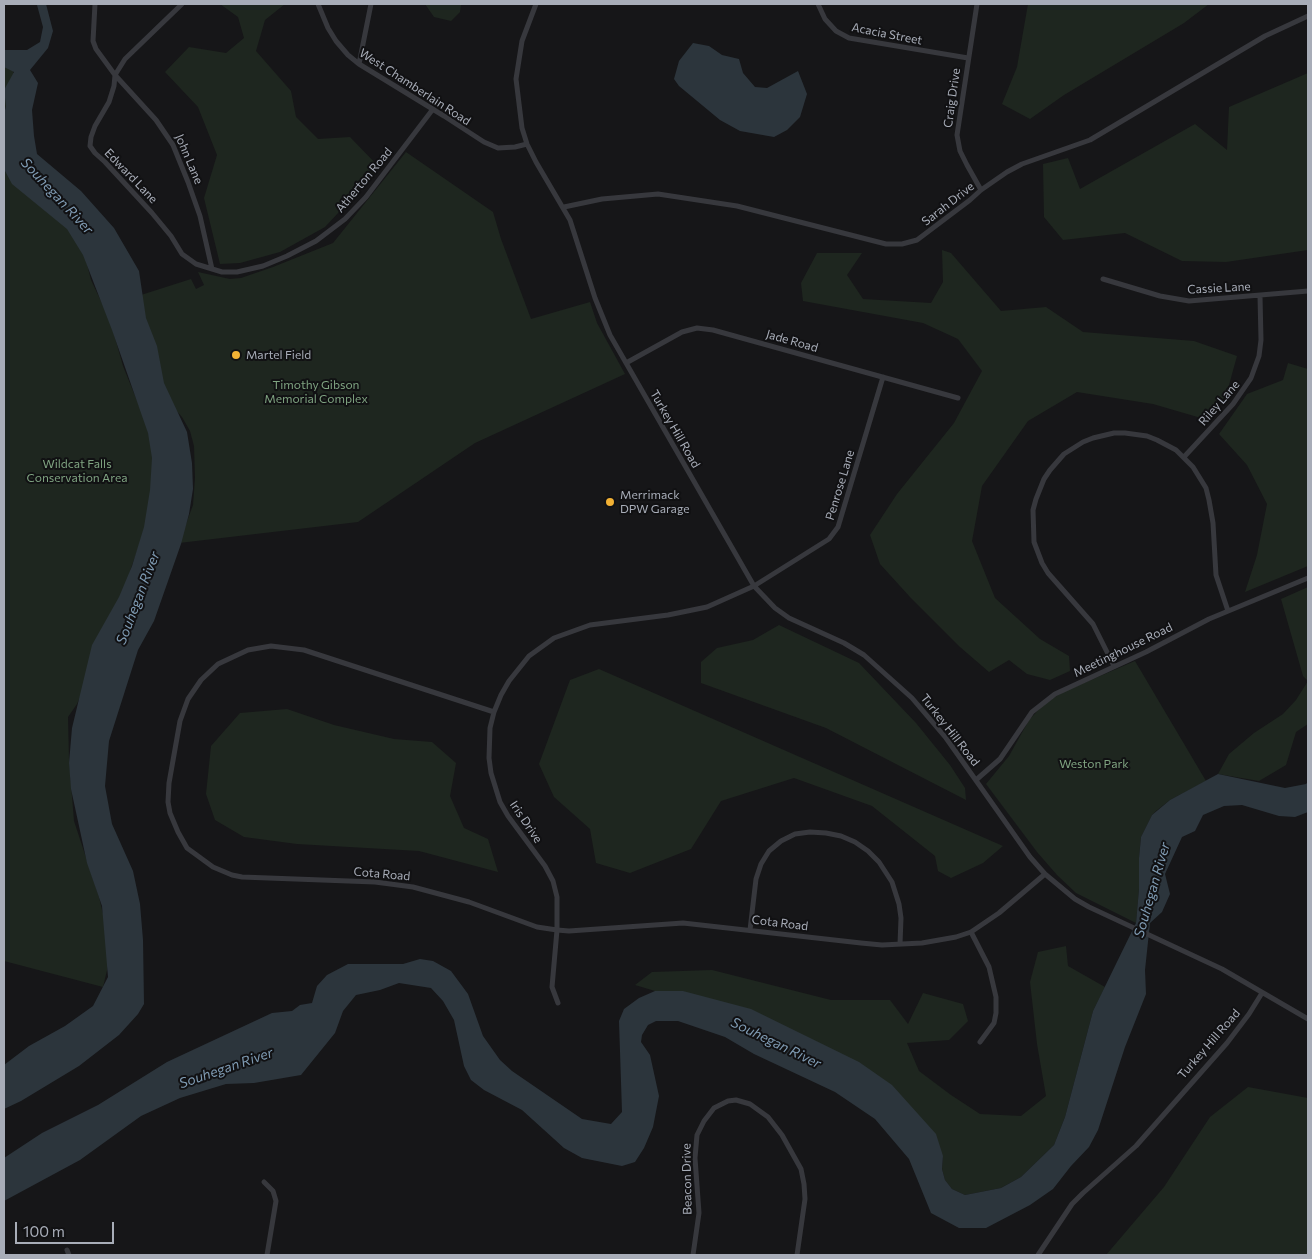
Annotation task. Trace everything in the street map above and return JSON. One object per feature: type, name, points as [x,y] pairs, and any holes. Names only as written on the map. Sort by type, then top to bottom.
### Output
[{"type":"street","name":"John Lane","points":[[95,4],[93,41],[100,55],[115,75],[166,132],[173,145],[200,216],[212,269]]},
{"type":"street","points":[[115,75],[125,59],[182,4]]},
{"type":"street","name":"West Chamberlain Road","points":[[318,4],[328,28],[336,41],[359,64],[491,146],[507,148],[527,144]]},
{"type":"street","points":[[359,64],[371,4]]},
{"type":"street","name":"Turkey Hill Road","points":[[536,4],[522,41],[516,79],[521,122],[527,144],[564,208],[576,234],[605,325],[754,586],[775,608],[789,618],[844,643],[864,655],[923,710],[946,738],[1030,857],[1045,874],[1075,899],[1222,970],[1262,993],[1227,1043],[1136,1146],[1072,1204],[1038,1255]]},
{"type":"street","name":"Acacia Street","points":[[818,4],[825,19],[836,31],[849,38],[968,58]]},
{"type":"street","name":"Craig Drive","points":[[977,4],[957,135],[960,151],[982,190]]},
{"type":"street","name":"Sarah Drive","points":[[564,208],[611,198],[658,194],[737,206],[886,244],[902,244],[917,240],[1007,172],[1022,164],[1090,140],[1265,36],[1308,16]]},
{"type":"street","name":"Edward Lane","points":[[115,75],[109,102],[90,137],[90,146],[152,213],[171,236],[182,254],[196,264],[212,269]]},
{"type":"street","name":"Atherton Road","points":[[212,269],[222,272],[237,272],[263,266],[301,250],[332,230],[366,197],[433,109]]},
{"type":"street","name":"Cassie Lane","points":[[1104,279],[1160,296],[1182,300],[1260,296],[1308,291]]},
{"type":"street","name":"Riley Lane","points":[[1184,458],[1233,404],[1251,378],[1259,356],[1261,340],[1260,296]]},
{"type":"street","name":"Jade Road","points":[[626,363],[682,332],[697,328],[729,334],[958,398]]},
{"type":"street","name":"Penrose Lane","points":[[754,586],[829,539],[838,527],[882,377]]},
{"type":"street","points":[[1114,666],[1093,624],[1059,587],[1042,563],[1034,542],[1033,521],[1036,499],[1044,479],[1056,461],[1073,447],[1093,438],[1114,433],[1136,434],[1162,442],[1184,458],[1200,477],[1209,500],[1213,523],[1216,575],[1228,612]]},
{"type":"street","name":"Meetinghouse Road","points":[[976,780],[1000,759],[1027,718],[1042,702],[1055,694],[1146,652],[1186,630],[1308,578]]},
{"type":"street","name":"Iris Drive","points":[[558,1003],[552,987],[557,897],[553,880],[545,866],[508,816],[495,788],[491,773],[489,750],[490,728],[494,712],[509,681],[519,668],[529,656],[554,638],[590,625],[668,615],[707,607],[754,586]]},
{"type":"street","name":"Cota Road","points":[[494,712],[304,650],[272,646],[248,650],[228,658],[213,668],[201,680],[188,699],[180,721],[169,784],[168,802],[170,813],[187,848],[213,867],[232,875],[242,877],[375,882],[413,887],[469,902],[537,927],[556,930],[683,923],[861,943],[900,944],[937,941],[971,932],[999,913],[1045,874]]},
{"type":"street","points":[[750,930],[756,879],[761,864],[769,851],[780,841],[794,834],[826,833],[841,836],[855,842],[879,862],[892,882],[899,904],[901,918],[900,944]]},
{"type":"street","points":[[971,932],[989,967],[996,997],[994,1023],[980,1042]]},
{"type":"street","points":[[1262,993],[1308,1019]]},
{"type":"street","name":"Beacon Drive","points":[[693,1255],[699,1213],[695,1158],[698,1135],[704,1121],[714,1108],[728,1101],[736,1100],[750,1104],[768,1117],[782,1135],[800,1169],[805,1199],[797,1255]]},
{"type":"street","points":[[264,1182],[274,1191],[276,1201],[267,1255]]},
{"type":"green space","points":[[220,4],[285,4],[265,20],[256,51],[291,91],[296,117],[318,139],[350,137],[380,168],[325,227],[280,252],[240,263],[220,264],[204,198],[217,155],[198,107],[165,72],[189,47],[226,53],[244,38],[238,17]]},
{"type":"green space","points":[[425,4],[461,4],[460,12],[451,21],[434,17]]},
{"type":"green space","points":[[1028,4],[1209,4],[1184,23],[1064,95],[1030,119],[1002,104],[1017,67]]},
{"type":"green space","points":[[4,65],[14,70],[13,73],[15,73],[11,95],[4,111]]},
{"type":"green space","points":[[1308,73],[1308,250],[1226,262],[1182,261],[1125,233],[1063,240],[1044,217],[1043,164],[1068,158],[1080,189],[1195,124],[1227,150],[1229,107]]},
{"type":"green space","name":"Timothy Gibson Memorial Complex","points":[[406,152],[493,212],[531,319],[590,302],[597,323],[625,374],[475,443],[358,522],[179,543],[193,505],[195,478],[194,446],[190,431],[165,393],[141,295],[191,279],[196,289],[204,285],[198,272],[230,279],[241,278],[333,243]]},
{"type":"green space","name":"Wildcat Falls Conservation Area","points":[[4,166],[62,220],[84,252],[91,280],[110,320],[123,366],[146,423],[152,448],[153,478],[145,529],[123,598],[77,704],[68,717],[74,821],[99,897],[109,939],[109,962],[103,987],[4,961]]},
{"type":"green space","points":[[942,250],[951,253],[1001,311],[1046,307],[1083,332],[1194,341],[1237,356],[1226,396],[1201,418],[1153,404],[1077,392],[1028,421],[982,486],[972,541],[995,598],[1040,639],[1069,656],[1070,671],[1050,680],[1027,674],[1009,660],[989,672],[960,647],[880,564],[870,535],[897,494],[954,423],[982,371],[958,339],[923,323],[803,301],[801,283],[817,253],[862,253],[847,275],[863,299],[931,303],[943,282]]},
{"type":"green space","points":[[1288,363],[1308,369],[1308,566],[1245,592],[1257,555],[1267,504],[1247,465],[1219,434],[1247,394],[1283,380]]},
{"type":"green space","points":[[1308,587],[1308,681],[1303,676],[1281,599]]},
{"type":"green space","points":[[779,625],[859,663],[916,723],[950,765],[965,788],[966,800],[826,728],[701,683],[701,662],[717,648],[753,640]]},
{"type":"green space","name":"Weston Park","points":[[1135,661],[1206,781],[1170,800],[1156,811],[1141,837],[1136,923],[1076,893],[1037,852],[986,784],[1009,756],[1029,720],[1044,704],[1063,692]]},
{"type":"green space","points":[[599,669],[1003,846],[983,863],[951,878],[938,871],[935,856],[872,806],[794,778],[721,801],[691,849],[630,873],[596,863],[590,829],[554,797],[539,764],[570,680]]},
{"type":"green space","points":[[1308,681],[1308,724],[1296,732],[1286,765],[1259,781],[1218,774],[1229,754],[1254,733],[1283,714],[1296,700]]},
{"type":"green space","points":[[287,709],[334,725],[394,739],[432,742],[456,763],[450,796],[464,828],[488,839],[498,872],[419,851],[297,844],[244,837],[215,820],[206,794],[211,746],[240,713]]},
{"type":"green space","points":[[1066,946],[1068,966],[1105,987],[1093,1011],[1065,1117],[1054,1145],[1021,1177],[1001,1188],[965,1195],[952,1189],[945,1180],[942,1169],[943,1156],[683,991],[655,991],[635,985],[652,972],[712,970],[831,1000],[890,1000],[908,1024],[923,993],[963,1004],[968,1021],[949,1040],[907,1043],[919,1071],[980,1114],[1021,1116],[1046,1096],[1037,1044],[1030,982],[1038,952]]},
{"type":"green space","points":[[1248,1087],[1308,1098],[1308,1255],[1106,1255],[1164,1187],[1210,1117]]},
{"type":"water","name":"Souhegan River","points":[[34,4],[46,4],[53,31],[48,48],[30,70],[38,83],[32,110],[37,154],[81,191],[114,228],[139,271],[146,318],[157,346],[164,383],[187,432],[192,463],[193,489],[181,544],[154,621],[138,650],[109,741],[105,786],[112,824],[133,871],[140,904],[143,940],[144,1004],[138,1014],[119,1035],[79,1066],[21,1101],[4,1109],[4,1065],[29,1046],[65,1026],[93,1006],[108,977],[102,906],[87,863],[71,789],[69,763],[72,728],[92,645],[119,597],[132,566],[144,527],[150,490],[152,458],[148,433],[112,330],[83,255],[67,229],[12,184],[4,169],[4,114],[6,106],[4,90],[14,72],[4,67],[4,50],[27,50],[40,42],[43,27],[37,5]]},
{"type":"water","points":[[693,43],[709,46],[722,55],[739,59],[743,73],[755,87],[767,88],[798,71],[807,94],[800,117],[787,130],[774,137],[740,131],[720,120],[679,86],[674,79],[679,61]]},
{"type":"water","name":"Souhegan River","points":[[1218,774],[1285,788],[1308,782],[1308,812],[1295,817],[1279,816],[1242,805],[1224,806],[1203,815],[1195,831],[1182,837],[1165,874],[1170,894],[1162,912],[1150,923],[1145,970],[1146,994],[1125,1047],[1098,1130],[1089,1147],[1053,1189],[1030,1205],[986,1228],[959,1228],[931,1213],[909,1159],[875,1119],[835,1092],[754,1054],[725,1037],[678,1021],[656,1021],[648,1025],[642,1035],[641,1042],[650,1055],[659,1096],[653,1127],[644,1148],[635,1162],[622,1166],[582,1158],[564,1148],[522,1110],[484,1090],[471,1080],[464,1066],[454,1020],[443,1001],[431,988],[399,983],[380,990],[356,995],[343,1011],[335,1033],[301,1075],[254,1083],[226,1084],[180,1098],[141,1116],[80,1160],[4,1201],[4,1158],[42,1133],[98,1105],[167,1062],[272,1013],[292,1011],[300,1005],[312,1003],[317,986],[327,975],[348,964],[403,964],[420,959],[433,961],[451,971],[468,994],[483,1036],[500,1060],[512,1071],[582,1119],[611,1124],[622,1112],[619,1021],[624,1009],[639,998],[655,991],[683,991],[751,1009],[859,1062],[892,1085],[936,1134],[943,1156],[942,1169],[945,1180],[952,1189],[965,1195],[1001,1188],[1021,1177],[1054,1145],[1065,1117],[1093,1011],[1136,923],[1141,837],[1152,815],[1170,800]]},
{"type":"place","name":"Martel Field","points":[[236,355]]},
{"type":"place","name":"Merrimack DPW Garage","points":[[610,502]]}]
